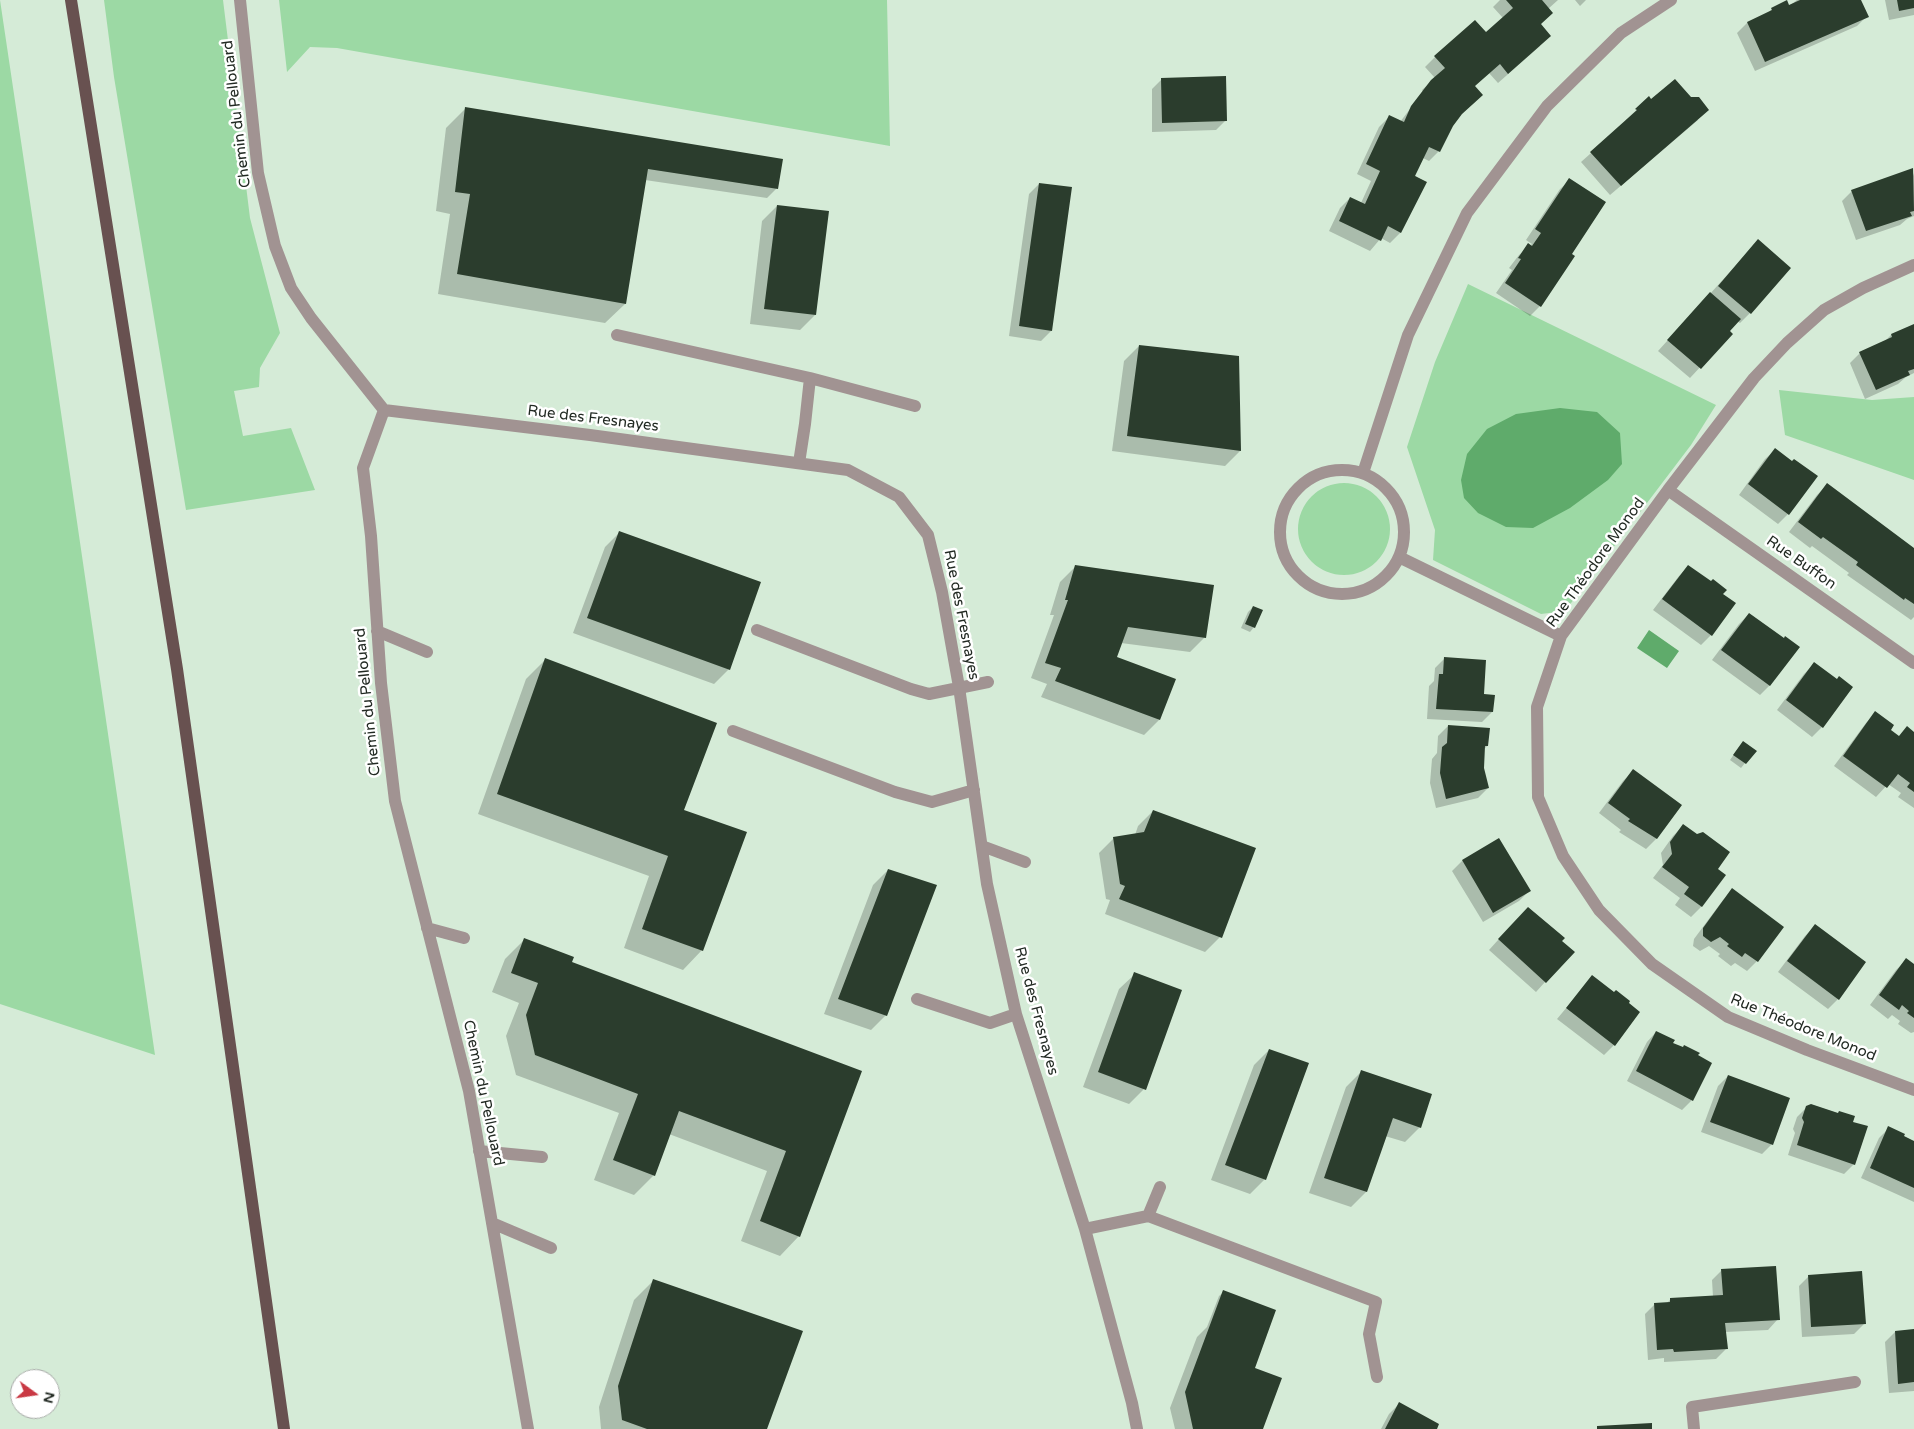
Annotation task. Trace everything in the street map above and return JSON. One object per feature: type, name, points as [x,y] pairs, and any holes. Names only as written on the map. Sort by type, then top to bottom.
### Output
[{"type":"main road","points":[[71,0],[178,669],[284,1429]]},
{"type":"street","name":"Chemin du Pellouard","points":[[240,0],[258,173],[275,246],[291,288],[311,318],[384,410],[363,468],[371,536],[381,683],[395,801],[468,1090],[528,1429]]},
{"type":"street","points":[[1363,473],[1408,335],[1467,213],[1547,106],[1622,33],[1671,0]]},
{"type":"street","name":"Rue Théodore Monod","points":[[1914,264],[1863,288],[1824,310],[1787,343],[1754,378],[1668,490],[1561,636],[1537,707],[1538,797],[1563,856],[1599,910],[1652,964],[1728,1017],[1914,1090]]},
{"type":"street","points":[[617,336],[810,378],[914,406]]},
{"type":"street","points":[[799,463],[810,378]]},
{"type":"street","name":"Rue des Fresnayes","points":[[384,410],[590,435],[848,470],[899,498],[928,535],[942,592],[959,687],[987,884],[1016,1014],[1085,1229],[1132,1402],[1137,1429]]},
{"type":"street","points":[[1342,469],[1363,473],[1381,483],[1397,504],[1402,517],[1404,537],[1399,557],[1388,574],[1372,587],[1353,594],[1333,594],[1313,588],[1297,576],[1285,559],[1279,539],[1280,519],[1288,499],[1302,483],[1321,472],[1342,469]]},
{"type":"street","name":"Rue Buffon","points":[[1668,490],[1914,663]]},
{"type":"street","points":[[1399,557],[1561,636]]},
{"type":"street","points":[[758,630],[911,689],[929,694],[988,682]]},
{"type":"street","points":[[377,631],[426,652]]},
{"type":"street","points":[[734,731],[895,792],[932,802],[974,790]]},
{"type":"street","points":[[982,846],[1024,862]]},
{"type":"street","points":[[427,928],[464,938]]},
{"type":"street","points":[[917,999],[990,1023],[1016,1014]]},
{"type":"street","points":[[479,1151],[542,1157]]},
{"type":"street","points":[[1148,1216],[1160,1187]]},
{"type":"street","points":[[1085,1229],[1148,1216],[1376,1302],[1369,1334],[1377,1377]]},
{"type":"street","points":[[492,1222],[550,1248]]},
{"type":"street","points":[[1694,1429],[1692,1407],[1855,1382]]},
{"type":"shaded area","points":[[0,0],[40,269],[155,1055],[0,1004]]},
{"type":"shaded area","points":[[104,0],[223,0],[250,218],[280,333],[260,368],[259,387],[234,391],[243,436],[291,428],[315,490],[186,510],[114,77]]},
{"type":"shaded area","points":[[279,0],[887,0],[890,146],[337,48],[310,47],[287,72]]},
{"type":"shaded area","points":[[1468,284],[1716,405],[1691,445],[1565,611],[1541,614],[1433,560],[1435,530],[1407,447],[1435,362]]},
{"type":"shaded area","points":[[1779,390],[1872,400],[1914,397],[1914,480],[1785,435]]},
{"type":"shaded area","points":[[1560,408],[1597,412],[1620,433],[1622,464],[1608,480],[1570,508],[1533,528],[1506,527],[1478,513],[1464,498],[1461,480],[1467,454],[1487,429],[1516,414]]},
{"type":"shaded area","points":[[1344,483],[1362,486],[1377,496],[1387,511],[1390,529],[1387,547],[1377,562],[1362,572],[1344,575],[1326,572],[1311,562],[1301,547],[1298,529],[1301,511],[1311,496],[1326,486]]},
{"type":"shaded area","points":[[1649,630],[1679,651],[1667,668],[1637,648]]},
{"type":"building","points":[[1506,0],[1542,0],[1553,13],[1541,24],[1551,36],[1508,74],[1500,64],[1475,86],[1483,95],[1462,114],[1453,126],[1440,152],[1429,147],[1415,176],[1427,182],[1401,233],[1388,226],[1381,241],[1339,221],[1350,197],[1365,204],[1380,171],[1366,164],[1389,115],[1404,122],[1411,106],[1431,80],[1445,68],[1434,56],[1475,20],[1486,32],[1513,8]]},
{"type":"building","points":[[1787,0],[1789,5],[1800,0],[1861,0],[1869,17],[1765,62],[1747,22],[1772,10],[1771,8]]},
{"type":"building","points":[[1897,0],[1914,0],[1914,8],[1899,11]]},
{"type":"building","points":[[1226,76],[1227,121],[1162,123],[1161,78]]},
{"type":"building","points":[[1675,79],[1691,97],[1699,97],[1709,110],[1621,186],[1590,152],[1637,110],[1635,109],[1649,96],[1651,99]]},
{"type":"building","points":[[465,107],[783,159],[778,189],[648,169],[626,304],[457,274],[470,194],[455,192]]},
{"type":"building","points":[[1913,168],[1914,211],[1910,212],[1912,216],[1866,231],[1851,190]]},
{"type":"building","points":[[1569,178],[1606,202],[1572,254],[1575,256],[1541,307],[1505,283],[1521,259],[1518,258],[1528,243],[1532,246],[1541,233],[1535,229]]},
{"type":"building","points":[[1039,183],[1072,187],[1052,331],[1019,326]]},
{"type":"building","points":[[777,205],[829,211],[816,315],[764,309]]},
{"type":"building","points":[[1758,239],[1791,268],[1751,314],[1718,286]]},
{"type":"building","points":[[1710,292],[1741,319],[1730,331],[1733,334],[1701,369],[1667,340]]},
{"type":"building","points":[[1914,324],[1914,369],[1908,371],[1910,375],[1876,390],[1859,352],[1892,337],[1891,334]]},
{"type":"building","points":[[1139,345],[1239,356],[1241,451],[1127,436]]},
{"type":"building","points":[[1775,448],[1792,461],[1794,459],[1818,476],[1789,515],[1748,484]]},
{"type":"building","points":[[1827,483],[1914,548],[1914,604],[1905,598],[1904,600],[1856,565],[1858,562],[1798,522]]},
{"type":"building","points":[[619,531],[761,582],[730,670],[587,618]]},
{"type":"building","points":[[1075,565],[1214,585],[1206,638],[1128,627],[1117,657],[1176,679],[1160,720],[1055,681],[1061,668],[1045,663],[1068,600],[1065,600]]},
{"type":"building","points":[[1688,565],[1711,581],[1713,579],[1727,590],[1723,594],[1736,603],[1712,636],[1662,599]]},
{"type":"building","points":[[1253,606],[1263,610],[1255,628],[1245,624]]},
{"type":"building","points":[[1749,613],[1800,647],[1770,686],[1721,650]]},
{"type":"building","points":[[1444,657],[1486,660],[1484,694],[1495,695],[1493,712],[1436,709],[1439,674],[1443,674]]},
{"type":"building","points":[[545,658],[717,723],[684,810],[747,832],[703,951],[642,929],[668,856],[497,794]]},
{"type":"building","points":[[1814,662],[1837,679],[1839,676],[1853,687],[1823,728],[1786,700]]},
{"type":"building","points":[[1875,711],[1894,725],[1891,730],[1899,736],[1907,726],[1914,732],[1914,792],[1907,787],[1910,783],[1898,774],[1887,788],[1843,756]]},
{"type":"building","points":[[1448,725],[1490,728],[1488,746],[1485,746],[1484,768],[1489,788],[1446,799],[1440,773],[1442,747],[1447,743]]},
{"type":"building","points":[[1743,741],[1757,751],[1746,764],[1733,755]]},
{"type":"building","points":[[1633,769],[1682,805],[1657,839],[1628,821],[1630,819],[1608,803]]},
{"type":"building","points":[[1153,810],[1256,848],[1222,938],[1119,899],[1125,886],[1120,884],[1113,837],[1144,832]]},
{"type":"building","points":[[1683,824],[1697,834],[1703,832],[1730,852],[1718,869],[1726,875],[1702,907],[1684,894],[1689,887],[1662,867],[1672,854],[1670,842]]},
{"type":"building","points":[[1499,838],[1531,891],[1493,913],[1462,860]]},
{"type":"building","points":[[888,869],[937,885],[887,1016],[838,999]]},
{"type":"building","points":[[1732,888],[1784,927],[1758,962],[1745,953],[1742,957],[1727,946],[1729,944],[1720,937],[1711,942],[1703,936],[1703,928]]},
{"type":"building","points":[[1528,907],[1565,938],[1562,941],[1575,952],[1546,983],[1498,939]]},
{"type":"building","points":[[1815,924],[1866,962],[1839,1000],[1787,961]]},
{"type":"building","points":[[524,938],[574,957],[572,962],[862,1071],[800,1237],[760,1221],[786,1151],[679,1111],[655,1176],[613,1160],[638,1094],[535,1055],[526,1015],[538,983],[511,973]]},
{"type":"building","points":[[1906,958],[1914,964],[1914,1018],[1907,1013],[1909,1011],[1902,1005],[1899,1010],[1879,995]]},
{"type":"building","points":[[1134,972],[1182,990],[1146,1090],[1098,1072]]},
{"type":"building","points":[[1592,975],[1614,992],[1616,990],[1640,1012],[1615,1046],[1566,1008]]},
{"type":"building","points":[[1656,1031],[1675,1040],[1673,1043],[1683,1047],[1684,1045],[1700,1053],[1698,1055],[1712,1063],[1693,1101],[1636,1071]]},
{"type":"building","points":[[1269,1049],[1309,1063],[1266,1180],[1225,1165]]},
{"type":"building","points":[[1361,1070],[1432,1094],[1421,1128],[1393,1118],[1367,1192],[1324,1178]]},
{"type":"building","points":[[1728,1075],[1790,1098],[1773,1145],[1710,1122]]},
{"type":"building","points":[[1811,1104],[1838,1113],[1839,1111],[1855,1116],[1853,1122],[1868,1126],[1855,1165],[1797,1145],[1804,1122],[1802,1118],[1806,1106]]},
{"type":"building","points":[[1888,1126],[1905,1134],[1904,1136],[1914,1141],[1914,1188],[1870,1168]]},
{"type":"building","points":[[1776,1266],[1780,1320],[1725,1323],[1728,1349],[1674,1352],[1673,1349],[1657,1350],[1654,1303],[1670,1302],[1670,1298],[1723,1295],[1721,1269]]},
{"type":"building","points":[[1862,1271],[1866,1324],[1811,1327],[1808,1275]]},
{"type":"building","points":[[653,1279],[803,1331],[767,1429],[647,1429],[622,1420],[618,1386]]},
{"type":"building","points":[[1223,1290],[1276,1310],[1255,1368],[1282,1378],[1263,1429],[1193,1429],[1185,1392]]},
{"type":"building","points":[[1914,1329],[1914,1382],[1898,1384],[1895,1331]]},
{"type":"building","points":[[1399,1402],[1439,1424],[1437,1429],[1385,1429]]},
{"type":"building","points":[[1652,1423],[1652,1429],[1597,1429],[1597,1426]]}]
